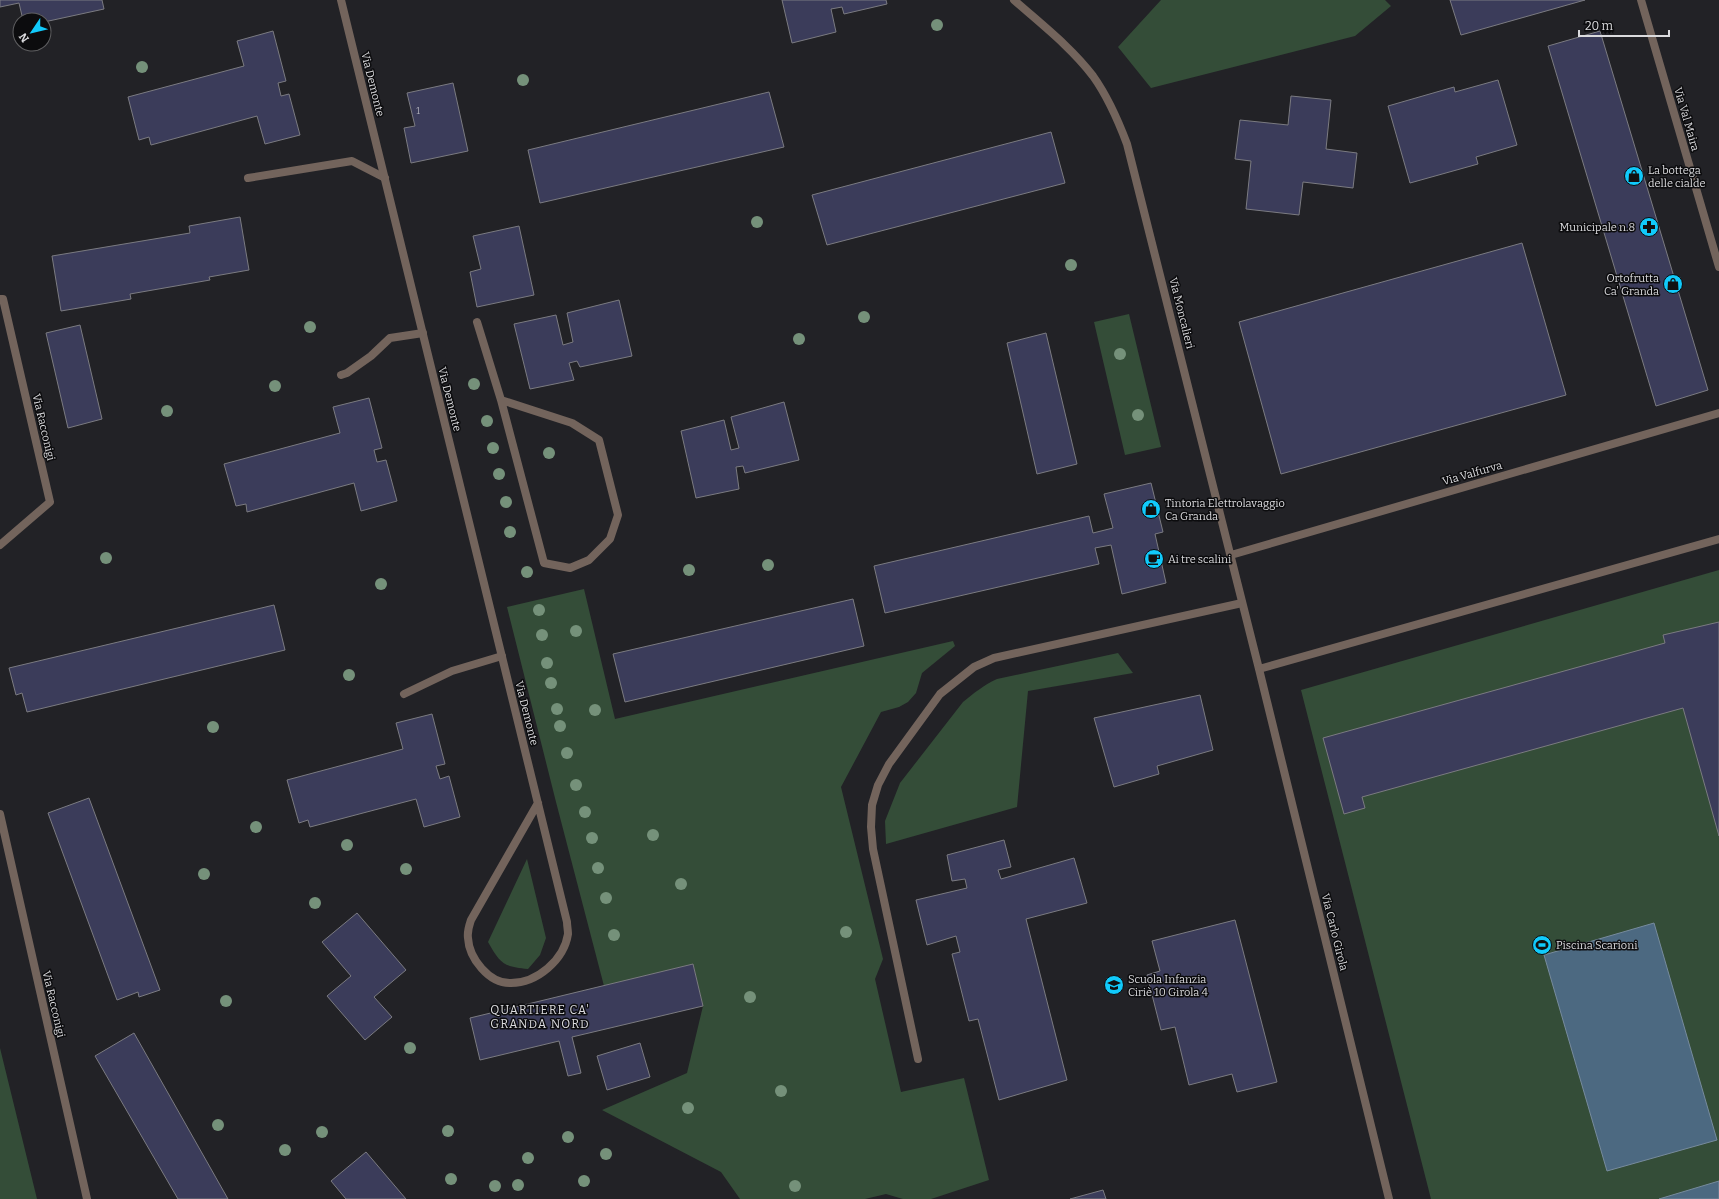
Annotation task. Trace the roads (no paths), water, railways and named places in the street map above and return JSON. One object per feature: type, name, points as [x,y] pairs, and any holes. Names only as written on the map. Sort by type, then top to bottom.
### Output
[{"type":"street","name":"Via Demonte","points":[[341,0],[423,333],[538,803],[567,922],[568,934],[563,948],[555,962],[542,973],[527,980],[511,983],[499,981],[489,976],[478,964],[468,945],[468,928],[471,920],[538,803]]},
{"type":"street","name":"Via Moncalieri","points":[[1014,0],[1078,58],[1093,76],[1110,104],[1122,130],[1138,179],[1259,669]]},
{"type":"street","name":"Via Val Maira","points":[[1641,0],[1719,267]]},
{"type":"street","points":[[248,178],[352,161],[385,178]]},
{"type":"street","name":"Via Racconigi","points":[[0,299],[3,299],[50,502],[1,544]]},
{"type":"street","points":[[477,322],[501,400],[544,563],[570,568],[589,560],[610,539],[618,515],[600,440],[572,423],[501,400]]},
{"type":"street","points":[[341,375],[347,373],[371,356],[390,338],[423,333]]},
{"type":"street","name":"Via Valfurva","points":[[1231,555],[1719,413]]},
{"type":"street","name":"Via Racconigi","points":[[0,533],[1,544]]},
{"type":"street","points":[[1259,669],[1719,539]]},
{"type":"street","points":[[918,1059],[873,849],[871,827],[872,805],[878,785],[889,764],[940,694],[974,667],[994,658],[1242,603]]},
{"type":"street","points":[[404,694],[452,671],[502,656]]},
{"type":"street","name":"Via Carlo Girola","points":[[1259,669],[1389,1199]]},
{"type":"street","name":"Via Racconigi","points":[[0,814],[87,1199]]},
{"type":"water","points":[[1654,923],[1717,1140],[1607,1171],[1544,955]]},
{"type":"water","points":[[1719,1181],[1719,1199],[1659,1199]]},
{"type":"place","name":"La bottega delle cialde","points":[[1634,176]]},
{"type":"place","name":"Municipale n.8","points":[[1649,227]]},
{"type":"place","name":"Ortofrutta Ca' Granda","points":[[1673,284]]},
{"type":"place","name":"Tintoria Elettrolavaggio Ca Granda","points":[[1151,509]]},
{"type":"place","name":"Ai tre scalini","points":[[1154,559]]},
{"type":"place","name":"Piscina Scarioni","points":[[1542,945]]},
{"type":"place","name":"Scuola Infanzia Ciriè 10 Girola 4","points":[[1114,985]]},
{"type":"district","name":"QUARTIERE CA' GRANDA NORD","points":[[540,1017]]}]
